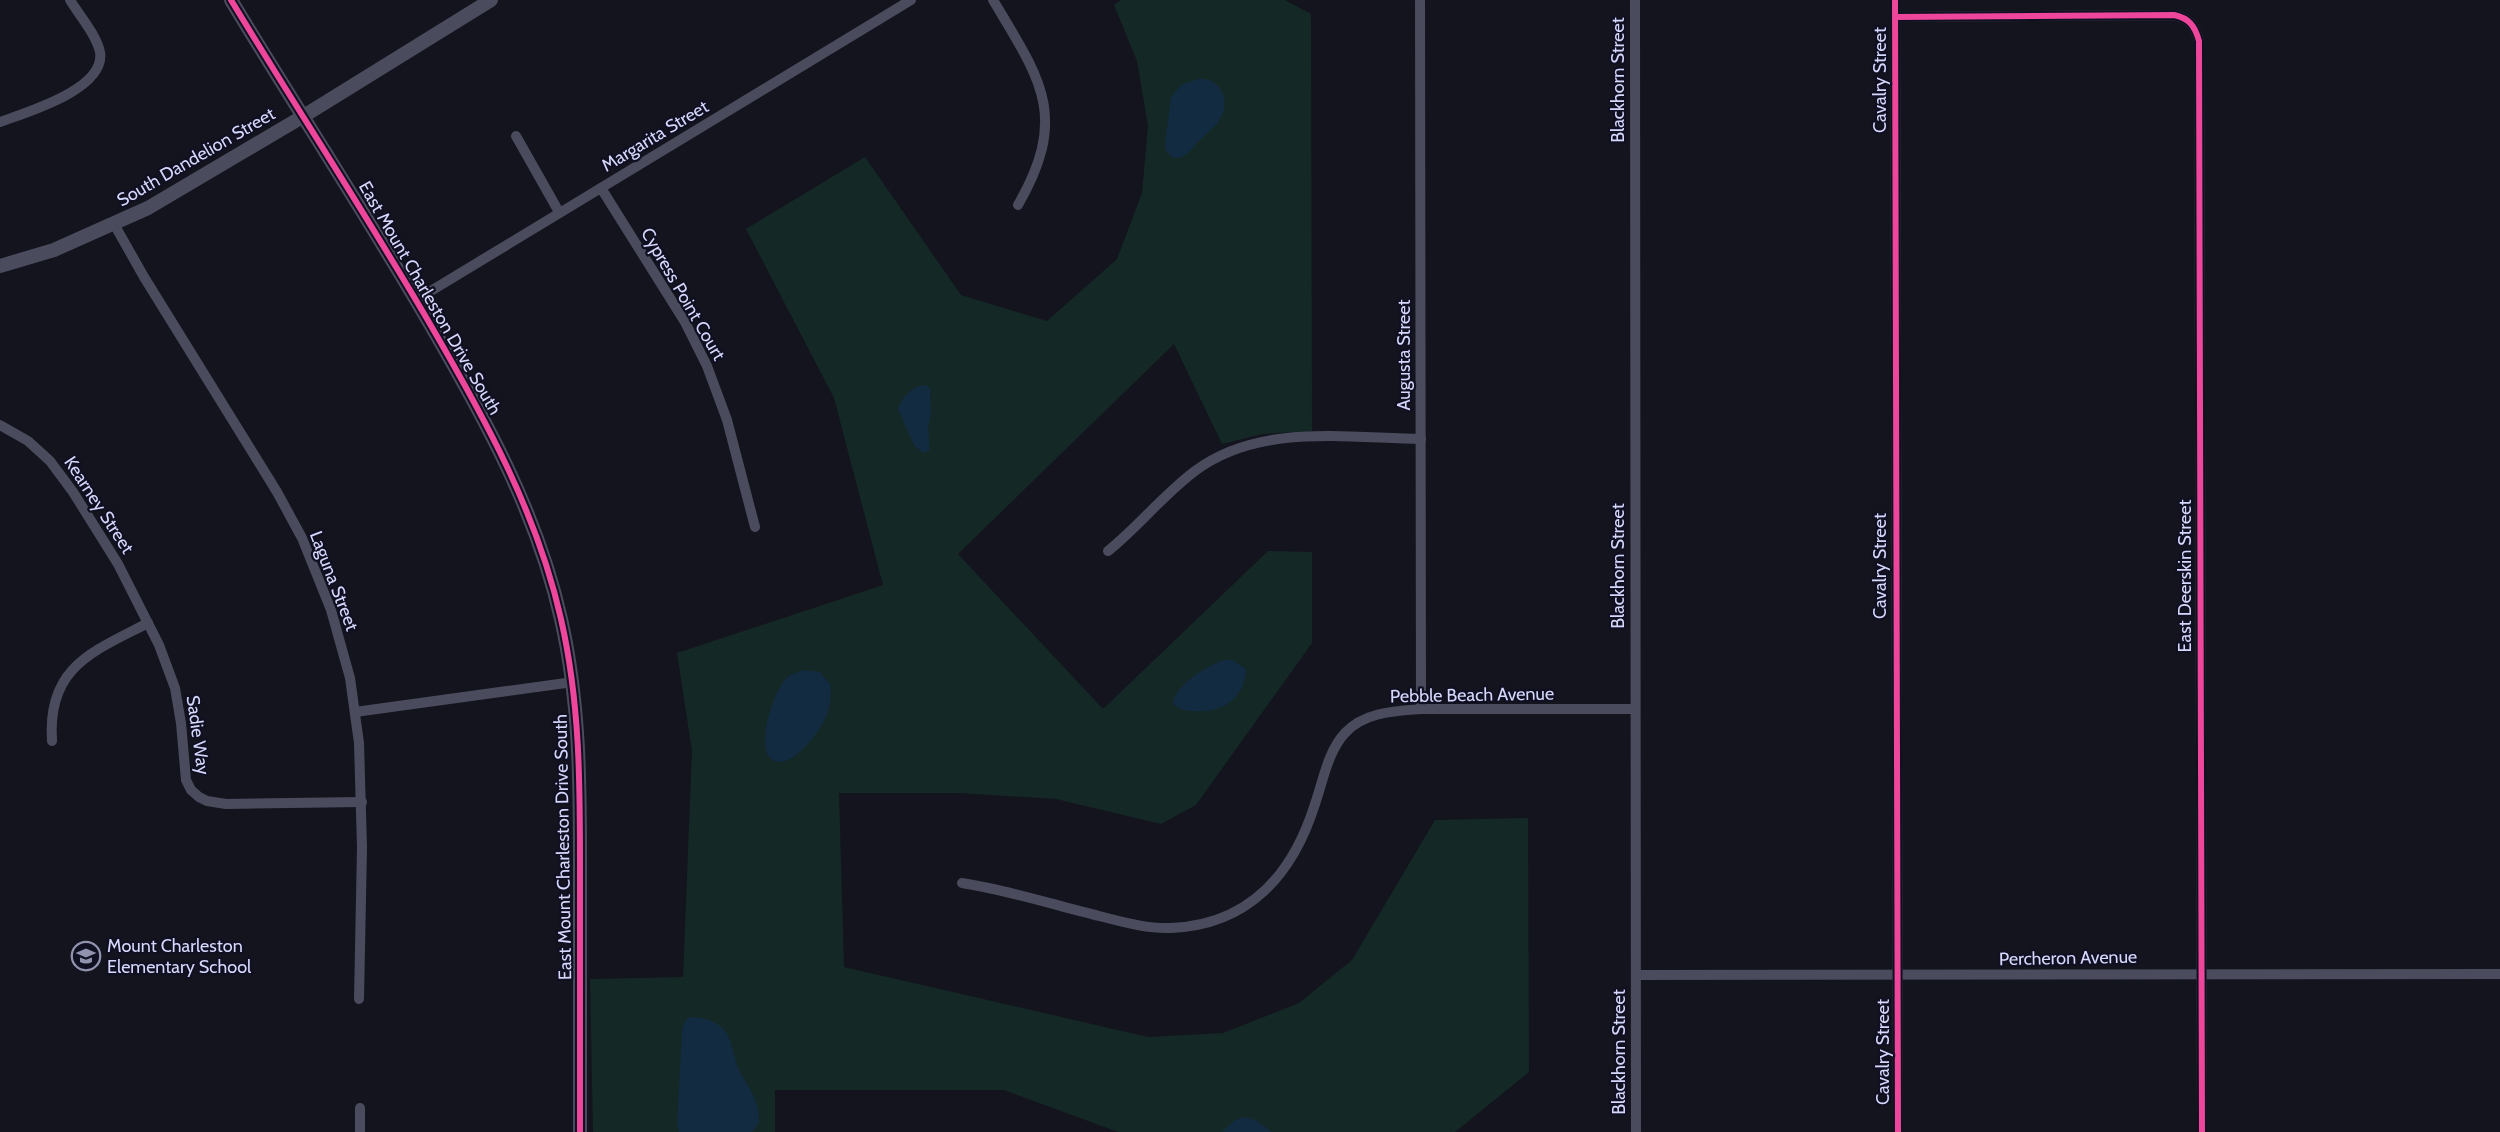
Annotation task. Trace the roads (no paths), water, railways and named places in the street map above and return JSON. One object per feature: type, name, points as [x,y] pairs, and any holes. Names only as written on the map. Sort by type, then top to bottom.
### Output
[{"type":"street","points":[[0,122],[62,97],[88,82],[97,72],[100,52],[70,0]]},
{"type":"street","name":"East Mount Charleston Drive South","points":[[231,0],[302,117],[351,190],[472,398],[528,512],[546,562],[573,682],[580,780],[580,1132]]},
{"type":"street","name":"South Dandelion Street","points":[[0,266],[54,250],[114,224],[185,187],[491,0]]},
{"type":"street","name":"Margarita Street","points":[[416,300],[911,0]]},
{"type":"street","points":[[993,0],[1021,46],[1037,80],[1044,103],[1046,121],[1043,151],[1033,178],[1018,205]]},
{"type":"street","name":"Augusta Street","points":[[1420,0],[1421,709]]},
{"type":"street","name":"Blackhorn Street","points":[[1635,0],[1636,1132]]},
{"type":"street","name":"Cavalry Street","points":[[1895,0],[1898,1132]]},
{"type":"street","name":"East Deerskin Street","points":[[1895,17],[2174,15],[2190,22],[2199,41],[2202,1132]]},
{"type":"street","points":[[516,136],[559,212]]},
{"type":"street","name":"Cypress Point Court","points":[[601,188],[685,322],[707,366],[727,420],[754,526]]},
{"type":"street","name":"Laguna Street","points":[[114,224],[144,277],[277,492],[302,538],[331,610],[350,678],[362,802],[359,999]]},
{"type":"street","name":"Kearney Street","points":[[0,425],[28,441],[50,461],[62,476],[118,564],[148,623]]},
{"type":"street","points":[[1108,551],[1162,498],[1197,470],[1228,452],[1249,444],[1300,437],[1421,439]]},
{"type":"street","points":[[52,741],[51,721],[54,701],[78,663],[88,654],[148,623]]},
{"type":"street","name":"Sadie Way","points":[[148,623],[163,654],[175,688],[182,723],[186,780],[191,790],[199,797],[207,801],[226,804],[362,802]]},
{"type":"street","points":[[355,712],[573,682]]},
{"type":"street","name":"Pebble Beach Avenue","points":[[962,883],[1139,926],[1171,928],[1203,924],[1222,918],[1250,904],[1271,887],[1286,870],[1309,825],[1326,770],[1338,742],[1357,723],[1375,715],[1421,709],[1635,709]]},
{"type":"street","name":"Percheron Avenue","points":[[1636,975],[2500,974]]},
{"type":"street","points":[[360,1108],[360,1132]]},
{"type":"water","points":[[1205,79],[1217,85],[1224,97],[1224,110],[1217,124],[1189,152],[1182,157],[1173,158],[1166,151],[1165,143],[1171,97],[1181,85]]},
{"type":"water","points":[[925,385],[930,388],[931,413],[928,428],[930,450],[923,453],[914,445],[898,409],[908,393],[916,387]]},
{"type":"water","points":[[1224,660],[1232,660],[1246,669],[1245,680],[1237,696],[1214,710],[1183,710],[1173,704],[1185,683],[1209,666]]},
{"type":"water","points":[[803,670],[820,672],[830,684],[829,708],[820,728],[805,747],[796,755],[779,762],[771,759],[765,743],[771,708],[784,681]]},
{"type":"water","points":[[690,1017],[711,1021],[727,1034],[739,1070],[758,1108],[759,1123],[752,1132],[679,1132],[677,1125],[682,1030],[685,1021]]},
{"type":"water","points":[[1243,1117],[1256,1120],[1272,1132],[1222,1132],[1235,1120]]},
{"type":"place","name":"Mount Charleston Elementary School","points":[[86,956]]}]
